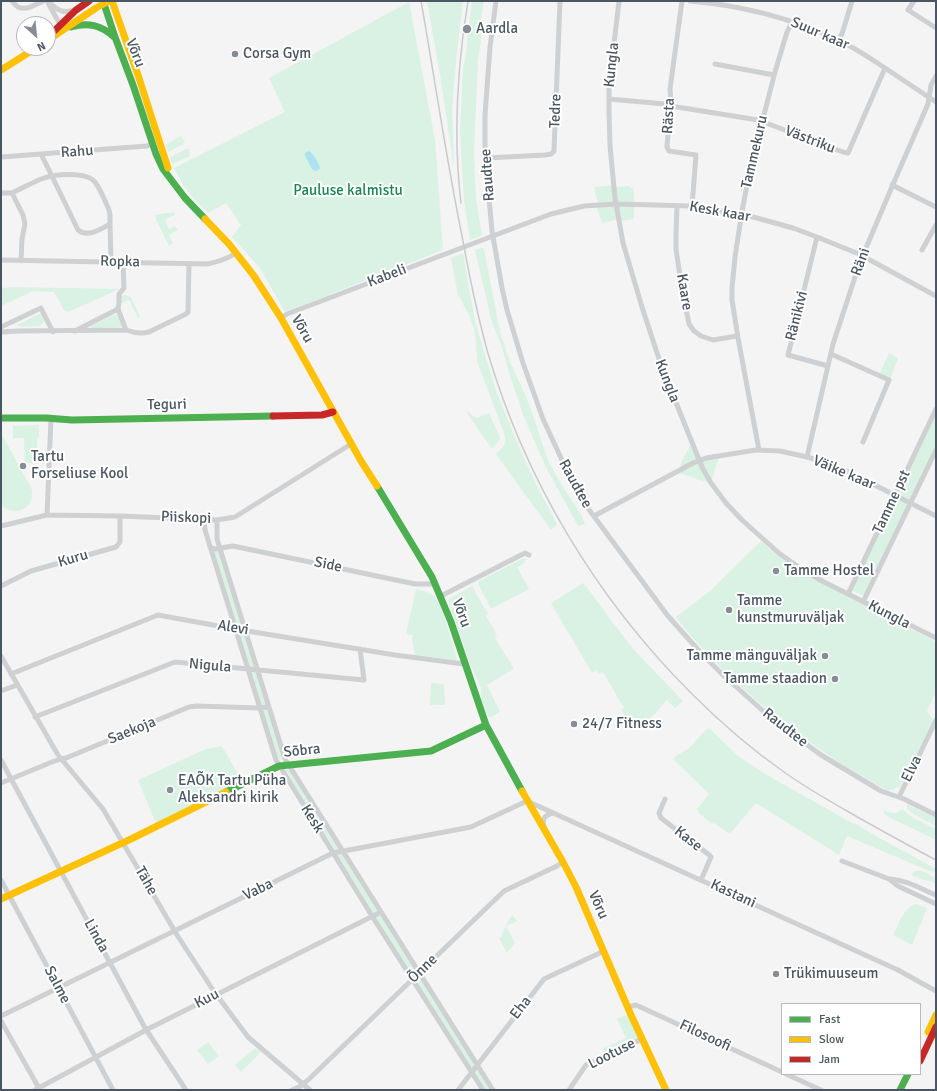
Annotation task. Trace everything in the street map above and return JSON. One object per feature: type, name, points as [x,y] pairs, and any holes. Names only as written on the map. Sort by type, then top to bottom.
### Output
[{"type":"main road","points":[[56,32],[76,10],[89,1]]},
{"type":"main road","name":"Võru","points":[[112,1],[144,93],[171,180]]},
{"type":"main road","points":[[62,27],[105,2]]},
{"type":"main road","name":"Võru","points":[[105,2],[115,37],[133,85],[152,144],[163,168],[185,198],[225,240],[254,276],[281,318],[351,444],[436,584],[451,622],[464,664],[486,725],[576,887],[642,1039],[666,1090]]},
{"type":"main road","points":[[62,27],[93,24],[110,32],[115,37]]},
{"type":"main road","points":[[1,70],[23,56]]},
{"type":"main road","name":"Teguri","points":[[1,418],[46,418],[72,420],[314,416],[333,412]]},
{"type":"main road","name":"Sõbra","points":[[1,899],[123,843],[279,766],[431,751],[486,725]]},
{"type":"main road","points":[[921,1046],[936,1015]]},
{"type":"main road","points":[[921,1059],[936,1027]]},
{"type":"main road","points":[[900,1090],[908,1075]]},
{"type":"main road","points":[[906,1090],[914,1075]]},
{"type":"street","points":[[12,1],[14,5],[22,9],[28,8],[42,1]]},
{"type":"street","points":[[47,1],[61,11],[67,12],[76,10]]},
{"type":"street","points":[[47,1],[62,27]]},
{"type":"street","name":"Raudtee","points":[[496,1],[490,47],[485,115],[486,158],[493,237],[507,310],[519,351],[548,430],[566,470],[581,498],[668,616],[701,653],[762,710],[821,755],[881,791],[899,797],[936,815]]},
{"type":"street","name":"Tedre","points":[[486,158],[544,155],[551,154],[554,151],[560,1]]},
{"type":"street","name":"Kungla","points":[[619,1],[609,86],[609,99],[610,146],[623,243],[646,321],[662,368],[710,483],[742,520],[780,554],[800,568],[824,582],[936,638]]},
{"type":"street","name":"Rästa","points":[[682,1],[670,89],[667,147],[669,151],[696,155],[692,206]]},
{"type":"street","name":"Suur kaar","points":[[690,1],[712,3],[748,10],[792,22],[838,40],[865,55],[936,102]]},
{"type":"street","points":[[838,40],[842,34],[852,1]]},
{"type":"street","points":[[914,1],[908,10],[936,28]]},
{"type":"street","name":"Tammekuru","points":[[759,450],[737,336],[732,300],[732,288],[741,215],[751,165],[774,75],[787,32],[792,22]]},
{"type":"street","points":[[715,64],[774,75]]},
{"type":"street","name":"Västriku","points":[[609,99],[665,104],[758,120],[848,153],[885,68]]},
{"type":"street","name":"Räni","points":[[808,457],[828,366],[846,303],[862,256],[928,104],[931,85],[936,76]]},
{"type":"street","name":"Rahu","points":[[1,157],[147,146],[152,144]]},
{"type":"street","points":[[41,154],[78,230],[81,232],[92,233],[110,224]]},
{"type":"street","points":[[1,193],[12,193],[52,176],[79,174],[85,175],[94,180],[109,210],[111,262]]},
{"type":"street","points":[[892,185],[936,207]]},
{"type":"street","points":[[12,193],[23,215],[25,224],[22,239],[21,261]]},
{"type":"street","name":"Kesk kaar","points":[[493,237],[551,214],[584,206],[617,204],[692,206],[741,215],[793,228],[862,256],[936,296]]},
{"type":"street","name":"Kaare","points":[[677,206],[676,248],[689,324],[694,331],[701,336],[713,340],[737,336]]},
{"type":"street","points":[[922,250],[936,225]]},
{"type":"street","name":"Kabeli","points":[[281,318],[287,314],[493,237]]},
{"type":"street","name":"Ränikivi","points":[[817,237],[788,355],[828,366]]},
{"type":"street","name":"Ropka","points":[[1,260],[208,264],[228,258],[236,253]]},
{"type":"street","points":[[123,262],[124,288],[119,294],[118,309],[126,330]]},
{"type":"street","points":[[1,332],[126,330],[143,333],[148,332],[188,312],[189,264]]},
{"type":"street","points":[[1,327],[41,308],[53,332]]},
{"type":"street","points":[[73,331],[118,309]]},
{"type":"street","points":[[831,354],[889,380],[863,442]]},
{"type":"street","name":"Tamme pst","points":[[848,594],[936,409]]},
{"type":"street","points":[[47,515],[51,419]]},
{"type":"street","name":"Piiskopi","points":[[1,526],[47,515],[217,520],[235,517],[351,444]]},
{"type":"street","name":"Väike kaar","points":[[594,516],[700,460],[759,450],[780,451],[808,457],[830,464],[936,516]]},
{"type":"street","name":"Tamme pst","points":[[863,602],[936,450]]},
{"type":"street","name":"Kuru","points":[[1,586],[31,571],[116,547],[120,542],[120,516]]},
{"type":"street","name":"Kesk","points":[[204,519],[205,530],[210,547],[276,760],[372,916],[483,1090]]},
{"type":"street","name":"Kesk","points":[[217,520],[217,539],[285,759],[493,1090]]},
{"type":"street","name":"Side","points":[[210,547],[220,549],[226,546],[233,546],[415,584],[436,584]]},
{"type":"street","points":[[441,596],[525,553],[529,555]]},
{"type":"street","name":"Alevi","points":[[11,674],[158,615],[245,631],[464,664]]},
{"type":"street","name":"Nigula","points":[[35,717],[175,662],[364,680],[360,649]]},
{"type":"street","name":"Tähe","points":[[1,656],[35,717],[61,759],[104,809],[175,930],[216,994],[248,1037],[310,1090]]},
{"type":"street","points":[[1,692],[17,684]]},
{"type":"street","name":"Saekoja","points":[[1,783],[72,756],[189,707],[268,707]]},
{"type":"street","name":"Elva","points":[[899,797],[936,720]]},
{"type":"street","name":"Linda","points":[[1,760],[146,1030],[186,1090]]},
{"type":"street","name":"Kase","points":[[665,800],[659,813],[661,818],[711,857],[701,880]]},
{"type":"street","name":"Kastani","points":[[527,801],[898,970],[936,991]]},
{"type":"street","name":"Vaba","points":[[1,1016],[333,853],[471,827],[527,801]]},
{"type":"street","points":[[544,828],[543,820],[545,816],[554,813]]},
{"type":"street","points":[[842,861],[889,879],[898,886],[936,904]]},
{"type":"street","name":"Õnne","points":[[292,1090],[303,1084],[504,891],[563,862]]},
{"type":"street","points":[[889,879],[897,879],[936,896]]},
{"type":"street","name":"Salme","points":[[1,880],[113,1090]]},
{"type":"street","name":"Kuu","points":[[38,1089],[146,1030],[381,912]]},
{"type":"street","name":"Eha","points":[[458,1090],[544,979],[604,951]]},
{"type":"street","name":"Filosoofi","points":[[628,1007],[636,1005],[781,1072]]},
{"type":"street","points":[[1,1021],[38,1089]]},
{"type":"street","name":"Lootuse","points":[[569,1090],[586,1065],[642,1039]]},
{"type":"street","points":[[788,1075],[818,1089]]},
{"type":"green space","points":[[427,1],[463,1],[452,108],[454,167],[440,75]]},
{"type":"green space","points":[[472,1],[484,1],[480,25],[481,41],[478,60],[474,151],[476,199],[482,235],[470,240],[464,201],[460,132],[463,67]]},
{"type":"green space","name":"Pauluse kalmistu","points":[[409,2],[435,140],[443,250],[285,312],[260,268],[232,237],[241,225],[226,203],[208,213],[183,185],[174,168],[285,112],[269,78]]},
{"type":"green space","points":[[181,136],[185,142],[168,152],[166,147],[167,144]]},
{"type":"green space","points":[[186,149],[189,149],[190,156],[172,164],[170,158]]},
{"type":"green space","points":[[615,185],[616,187],[633,187],[634,219],[621,221],[620,219],[602,223],[596,205],[598,204],[594,187]]},
{"type":"green space","points":[[174,212],[175,215],[165,220],[169,229],[175,226],[178,230],[169,235],[173,243],[169,246],[154,215]]},
{"type":"green space","points":[[482,248],[484,249],[500,332],[510,362],[528,401],[549,463],[581,514],[585,524],[578,526],[546,467],[524,417],[501,344],[492,323],[475,250]]},
{"type":"green space","points":[[463,253],[475,321],[496,391],[536,484],[557,524],[551,530],[496,454],[504,445],[504,433],[477,361],[474,329],[469,315],[458,295],[451,258]]},
{"type":"green space","points":[[1,288],[120,289],[68,312],[64,310],[54,292],[33,291],[1,306]]},
{"type":"green space","points":[[125,295],[131,297],[140,317],[138,318],[129,300],[121,303],[121,296]]},
{"type":"green space","points":[[41,313],[45,321],[40,326],[21,327],[17,325]]},
{"type":"green space","points":[[117,314],[123,325],[121,327],[92,328],[90,326],[114,315]]},
{"type":"green space","points":[[889,353],[898,358],[890,380],[879,375]]},
{"type":"green space","points":[[465,410],[477,418],[489,413],[500,438],[492,449]]},
{"type":"green space","points":[[936,415],[936,448],[865,596],[851,590]]},
{"type":"green space","points":[[39,425],[39,438],[37,438],[37,463],[25,463],[24,438],[13,438],[13,426]]},
{"type":"green space","points":[[1,434],[32,490],[30,502],[27,507],[22,510],[12,511],[1,505]]},
{"type":"green space","points":[[692,442],[699,460],[720,454],[711,482],[703,481],[676,472],[680,469],[681,463]]},
{"type":"green space","name":"Tamme staadion","points":[[761,541],[778,556],[807,575],[936,642],[936,694],[927,711],[933,720],[901,786],[888,791],[846,767],[800,735],[756,700],[715,662],[676,617],[711,590]]},
{"type":"green space","points":[[211,550],[221,552],[285,759],[276,760]]},
{"type":"green space","points":[[522,559],[529,559],[517,567],[529,589],[491,609],[478,584],[479,581]]},
{"type":"green space","points":[[583,583],[635,651],[683,701],[675,708],[667,700],[641,729],[634,729],[621,710],[624,708],[603,672],[599,674],[596,670],[592,673],[551,603]]},
{"type":"green space","points":[[472,586],[488,614],[486,616],[497,635],[495,638],[514,669],[487,685],[500,712],[491,717],[488,717],[481,699],[481,688],[470,664],[448,600]]},
{"type":"green space","points":[[416,589],[434,596],[437,600],[447,625],[457,659],[456,660],[415,655],[412,641],[413,635],[406,634]]},
{"type":"green space","points":[[431,683],[444,684],[445,705],[430,705]]},
{"type":"green space","points":[[709,728],[738,756],[767,775],[936,869],[936,873],[847,836],[839,855],[756,803],[730,834],[714,823],[712,824],[698,812],[699,811],[697,809],[709,794],[673,759],[689,748],[703,732]]},
{"type":"green space","points":[[222,746],[243,783],[157,826],[138,780],[206,749]]},
{"type":"green space","points":[[289,769],[292,771],[493,1090],[483,1090],[456,1048],[285,770]]},
{"type":"green space","points":[[907,804],[936,818],[936,826],[907,809]]},
{"type":"green space","points":[[885,810],[894,813],[903,810],[913,818],[936,829],[936,840],[889,817],[883,813]]},
{"type":"green space","points":[[915,871],[922,871],[935,878],[935,883],[913,876],[912,874]]},
{"type":"green space","points":[[915,904],[927,908],[912,945],[893,935],[904,913]]},
{"type":"green space","points":[[512,915],[517,921],[506,926],[515,943],[507,953],[499,938],[501,937],[505,927]]},
{"type":"green space","points":[[629,1014],[640,1039],[605,1056],[602,1049],[626,1038],[617,1019]]},
{"type":"green space","points":[[208,1042],[219,1056],[208,1064],[197,1050]]},
{"type":"green space","points":[[255,1048],[261,1052],[241,1072],[235,1065]]},
{"type":"water","points":[[309,151],[316,159],[320,169],[315,171],[312,169],[305,156],[305,153]]},
{"type":"railway","points":[[421,1],[456,207],[473,294],[487,350],[503,398],[522,445],[543,491],[568,535],[624,618],[691,693],[724,725],[748,745],[803,785],[936,860]]},
{"type":"railway","points":[[461,203],[457,153],[457,102],[461,51],[468,1]]},
{"type":"traffic: fast","points":[[103,1],[156,154],[163,169],[185,198],[205,219]]},
{"type":"traffic: fast","points":[[71,27],[83,25],[99,27],[114,37]]},
{"type":"traffic: fast","points":[[1,418],[46,418],[72,420],[273,416]]},
{"type":"traffic: fast","points":[[377,486],[432,577],[451,622],[486,725],[522,791]]},
{"type":"traffic: fast","points":[[226,792],[279,766],[431,751],[486,725]]},
{"type":"traffic: fast","points":[[900,1090],[908,1075]]},
{"type":"traffic: slow","points":[[112,1],[168,168]]},
{"type":"traffic: slow","points":[[56,35],[107,2]]},
{"type":"traffic: slow","points":[[1,70],[23,56]]},
{"type":"traffic: slow","points":[[205,219],[229,244],[254,276],[281,318],[361,461],[377,486]]},
{"type":"traffic: slow","points":[[522,791],[576,887],[631,1015],[666,1090]]},
{"type":"traffic: slow","points":[[1,899],[131,839],[226,792]]},
{"type":"traffic: slow","points":[[928,1032],[936,1015]]},
{"type":"traffic: jam","points":[[56,29],[76,10],[89,1]]},
{"type":"traffic: jam","points":[[273,416],[322,415],[333,412]]},
{"type":"traffic: jam","points":[[921,1059],[936,1027]]},
{"type":"place","name":"Aardla","points":[[467,29]]},
{"type":"place","name":"Corsa Gym","points":[[235,54]]},
{"type":"place","name":"Tartu Forseliuse Kool","points":[[23,466]]},
{"type":"place","name":"Tamme Hostel","points":[[776,571]]},
{"type":"place","name":"Tamme kunstmuruväljak","points":[[729,610]]},
{"type":"place","name":"Tamme mänguväljak","points":[[825,656]]},
{"type":"place","name":"Tamme staadion","points":[[835,679]]},
{"type":"place","name":"24/7 Fitness","points":[[574,724]]},
{"type":"place","name":"EAÕK Tartu Püha Aleksandri kirik","points":[[170,790]]},
{"type":"place","name":"Trükimuuseum","points":[[776,974]]}]
